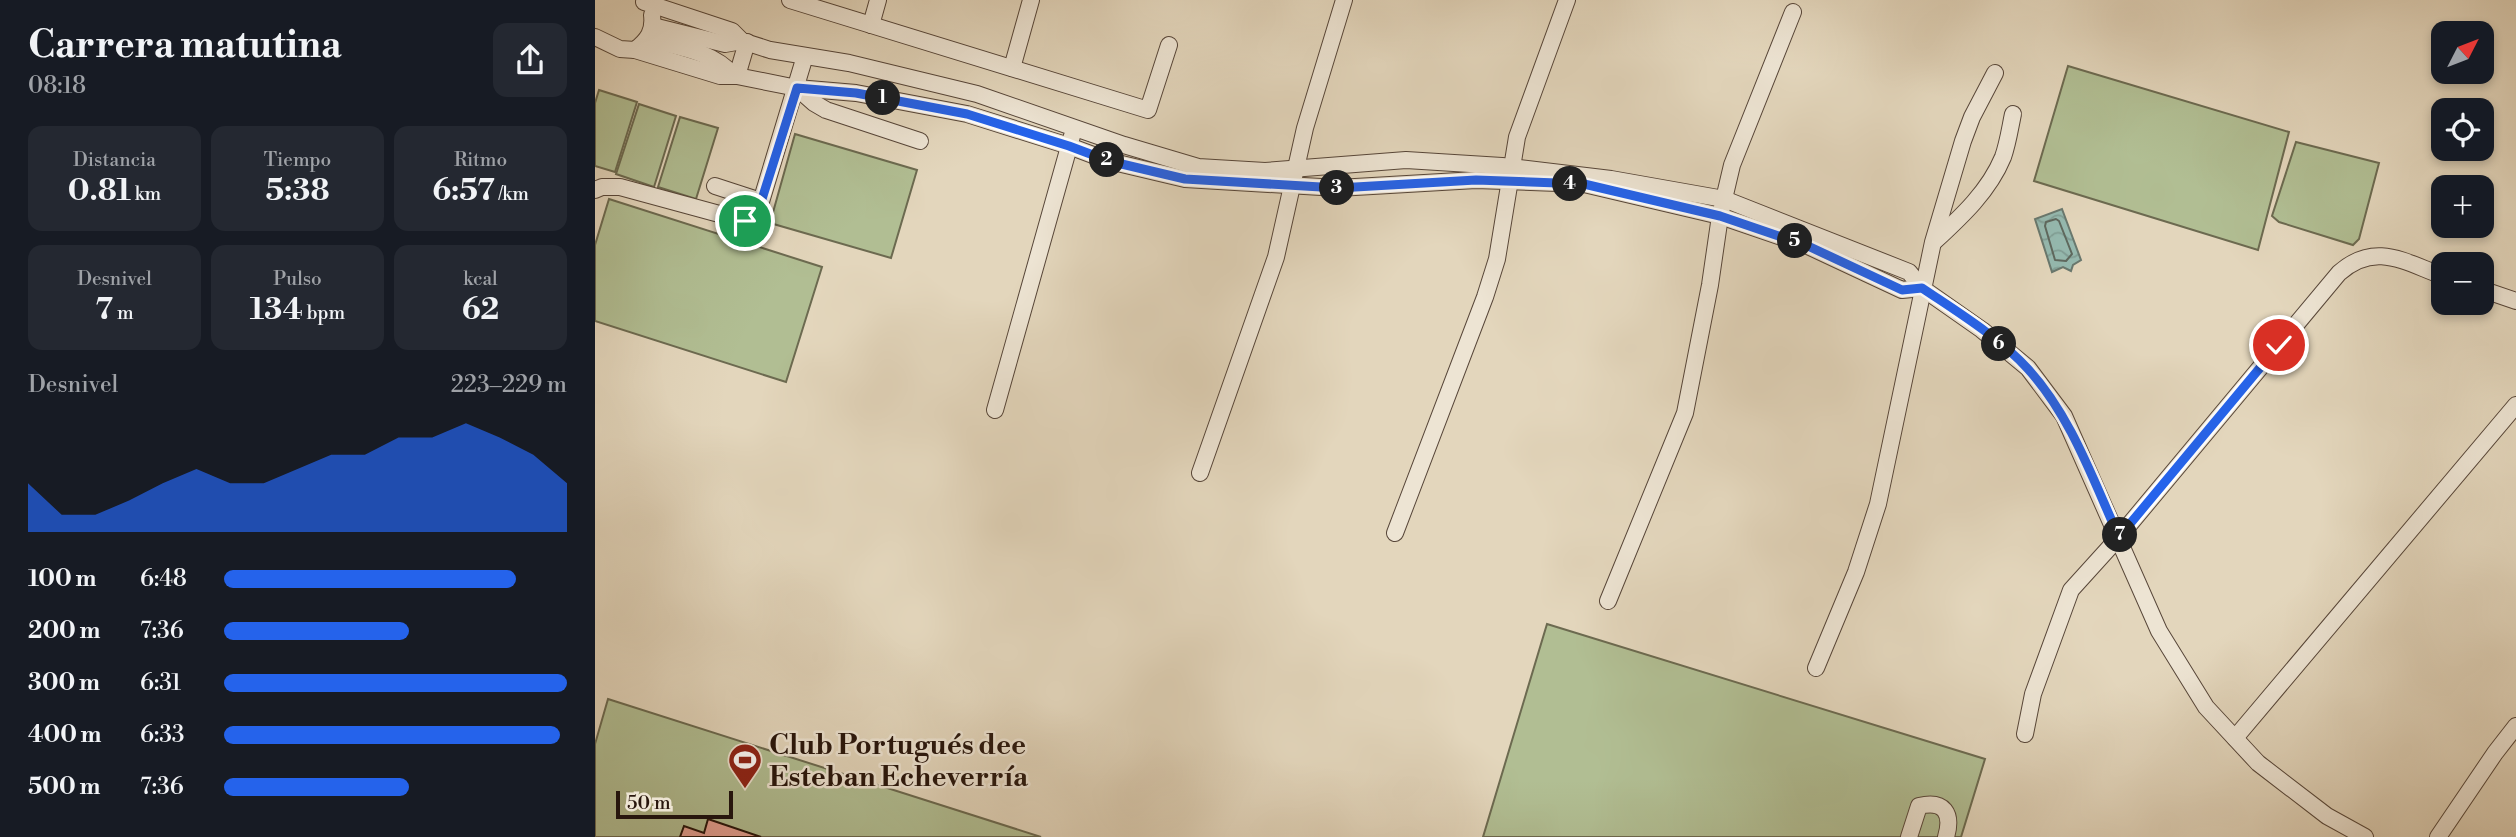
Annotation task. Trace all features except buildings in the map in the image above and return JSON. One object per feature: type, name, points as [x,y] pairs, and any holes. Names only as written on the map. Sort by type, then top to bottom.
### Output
[{"type":"street","points":[[790,0],[1148,110],[1169,45]]},
{"type":"street","points":[[871,25],[878,0]]},
{"type":"street","points":[[1012,68],[1031,0]]},
{"type":"street","points":[[1200,473],[1276,257],[1305,128],[1345,0]]},
{"type":"street","points":[[1395,533],[1485,297],[1497,259],[1517,137],[1567,0]]},
{"type":"street","points":[[643,1],[652,14],[645,38]]},
{"type":"street","points":[[643,1],[732,31],[744,42]]},
{"type":"street","points":[[1608,601],[1685,413],[1732,165],[1793,12]]},
{"type":"street","points":[[595,37],[620,49],[645,38],[725,44],[744,42],[770,50],[849,63],[977,94],[1198,167],[1265,171],[1406,160],[1511,174],[1611,179],[1722,207],[1909,272],[1922,288],[1982,330],[2028,368],[2064,416],[2159,631],[2206,707],[2258,762],[2317,808],[2365,837]]},
{"type":"street","points":[[645,38],[720,76],[735,76],[797,88],[856,93],[967,114],[1109,161],[1185,179],[1338,188],[1476,180],[1511,174]]},
{"type":"street","points":[[735,76],[744,42]]},
{"type":"street","points":[[595,190],[602,187],[620,187],[745,221],[755,218],[806,56]]},
{"type":"street","points":[[1816,668],[1856,572],[1878,504],[1933,242],[1963,141],[1995,73]]},
{"type":"street","points":[[797,88],[826,110],[920,141]]},
{"type":"street","points":[[1933,242],[1971,207],[1992,180],[2004,155],[2013,114]]},
{"type":"street","points":[[995,410],[1074,128]]},
{"type":"street","points":[[715,186],[761,201]]},
{"type":"street","points":[[2025,734],[2033,694],[2071,590],[2119,537],[2339,272],[2363,257],[2374,255],[2431,272]]},
{"type":"street","points":[[2494,293],[2516,301]]},
{"type":"street","points":[[2235,738],[2516,404]]},
{"type":"street","points":[[2438,837],[2516,726]]},
{"type":"street","points":[[1909,837],[1919,806],[1931,803],[1946,811],[1949,825],[1946,837]]},
{"type":"green space","points":[[2068,66],[2289,132],[2258,250],[2034,181]]},
{"type":"green space","points":[[599,90],[637,102],[615,172],[595,166],[595,103]]},
{"type":"green space","points":[[639,104],[676,116],[654,187],[616,174]]},
{"type":"green space","points":[[680,117],[718,128],[696,199],[658,187]]},
{"type":"green space","points":[[795,134],[917,170],[891,258],[770,223]]},
{"type":"green space","points":[[2296,142],[2379,163],[2359,239],[2353,245],[2279,222],[2272,216]]},
{"type":"green space","points":[[609,199],[822,267],[786,382],[595,321],[595,245]]},
{"type":"green space","points":[[1547,624],[1985,759],[1961,837],[1483,837]]},
{"type":"green space","name":"Club Portugués dee Esteban Echeverría","points":[[608,699],[1041,837],[595,837],[595,744]]},
{"type":"water","points":[[2062,209],[2081,260],[2073,265],[2071,271],[2063,267],[2052,272],[2035,219]]},
{"type":"place","name":"Club Portugués dee Esteban Echeverría","points":[[745,790]]},
{"type":"route","points":[[745,221],[752,220],[757,215],[797,88],[856,93],[967,114],[1109,161],[1185,179],[1338,188],[1476,180],[1584,184],[1720,216],[1808,246],[1902,290],[1922,288],[1982,330],[2028,368],[2064,416],[2119,537],[2279,345]]}]
